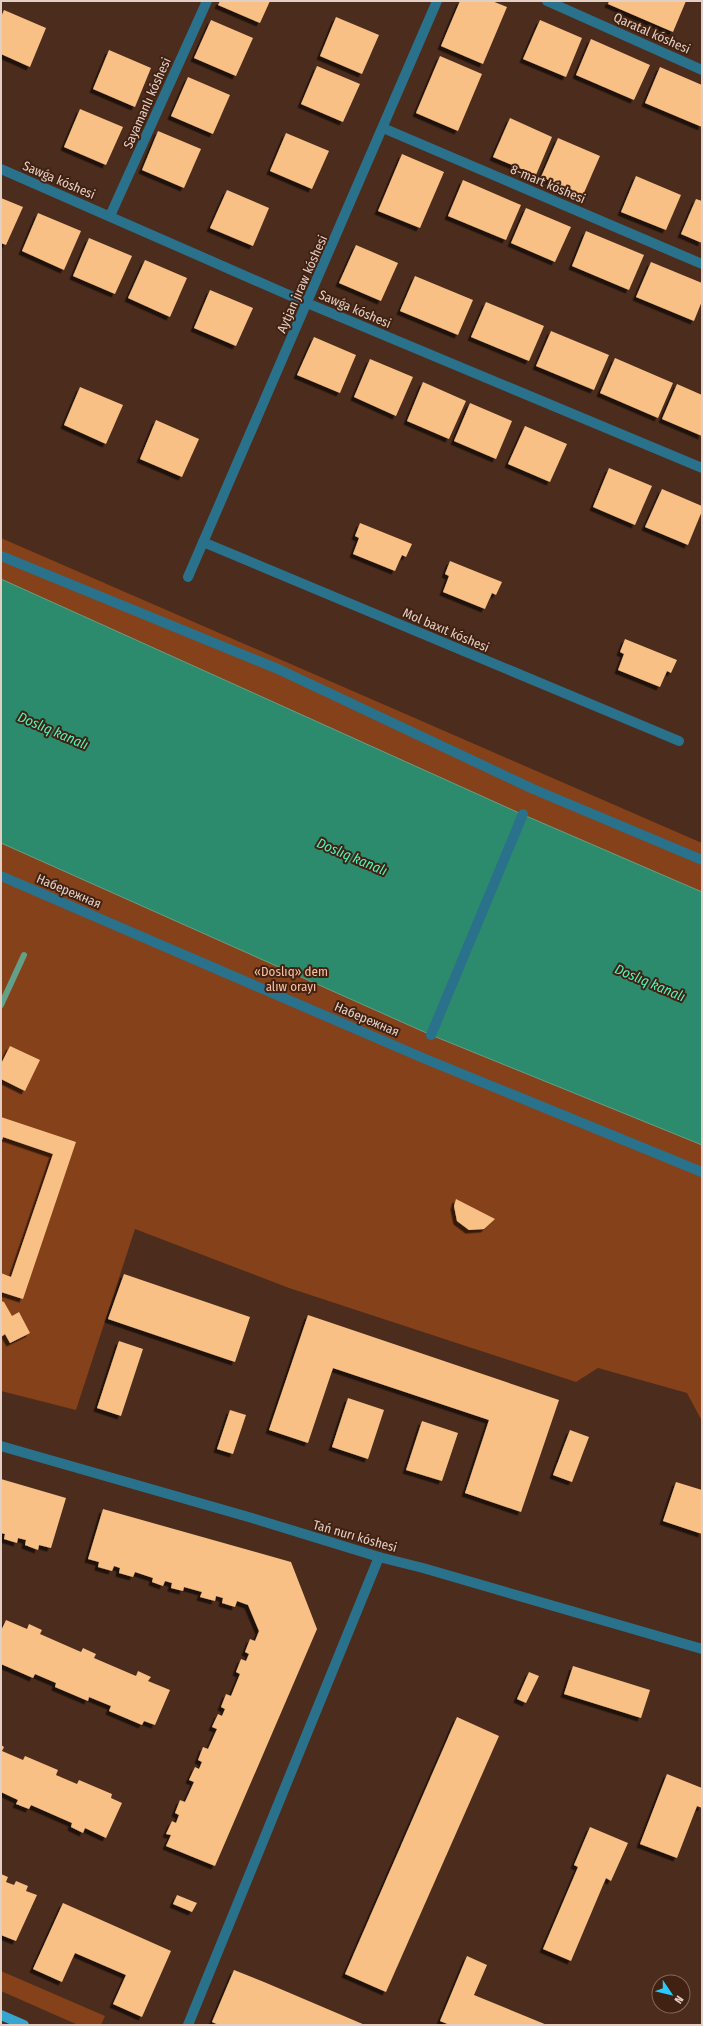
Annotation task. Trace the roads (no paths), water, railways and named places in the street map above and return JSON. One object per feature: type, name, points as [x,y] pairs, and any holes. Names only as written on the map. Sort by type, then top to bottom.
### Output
[{"type":"main road","points":[[1,2015],[24,2025]]},
{"type":"street","name":"Sayamanlı kóshesi","points":[[110,216],[207,1]]},
{"type":"street","name":"Aytjan jıraw kóshesi","points":[[188,577],[384,128],[437,1]]},
{"type":"street","name":"Qaratal kóshesi","points":[[547,1],[702,70]]},
{"type":"street","name":"8-mart kóshesi","points":[[384,128],[702,264]]},
{"type":"street","name":"Sawǵa kóshesi","points":[[1,169],[308,303],[702,468]]},
{"type":"street","name":"Mol baxıt kóshesi","points":[[203,542],[680,741]]},
{"type":"street","points":[[1,556],[278,669],[533,789],[702,860]]},
{"type":"street","points":[[431,1035],[523,814]]},
{"type":"street","name":"Набережная","points":[[1,876],[423,1058],[702,1172]]},
{"type":"street","name":"Tań nurı kóshesi","points":[[1,1446],[702,1650]]},
{"type":"street","points":[[188,2025],[379,1557]]},
{"type":"water","name":"Doslıq kanalı","points":[[1,579],[517,812],[702,892],[702,1145],[431,1035],[1,843]]},
{"type":"waterway","points":[[1,1005],[24,955]]},
{"type":"park label","name":"«Doslıq» dem alıw orayı","points":[[291,978]]}]
